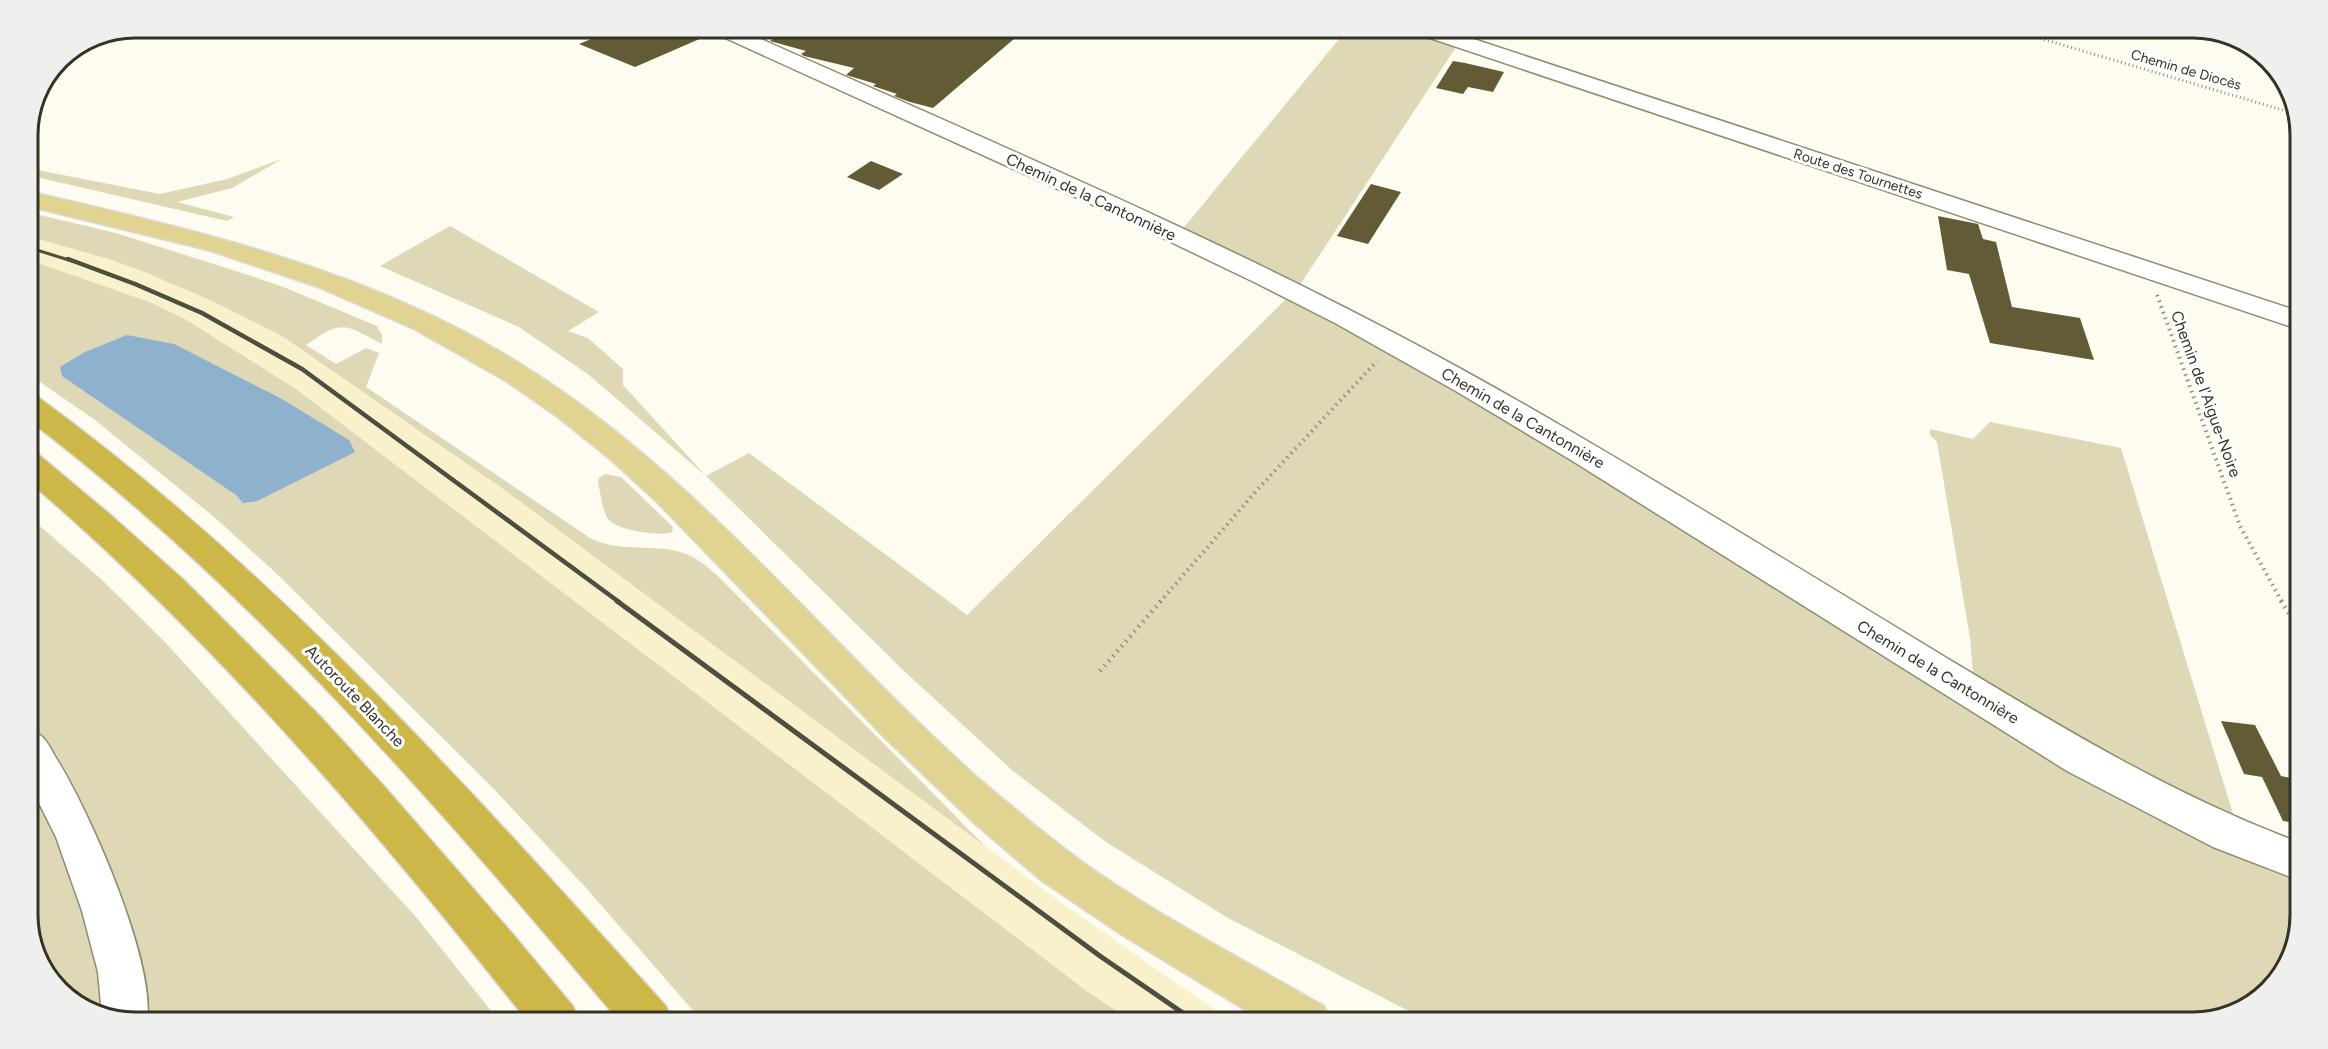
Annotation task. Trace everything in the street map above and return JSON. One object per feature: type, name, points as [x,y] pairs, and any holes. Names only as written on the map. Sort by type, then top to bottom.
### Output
[{"type":"highway","name":"Autoroute Blanche","points":[[38,413],[162,511],[297,637],[380,721],[641,1012]]},
{"type":"highway","points":[[38,471],[116,537],[250,669],[414,850],[549,1012]]},
{"type":"main road","points":[[38,201],[164,231],[325,279],[440,330],[519,376],[602,435],[654,478],[896,726],[1023,839],[1080,884],[1134,919],[1291,1012]]},
{"type":"street","name":"Chemin de la Cantonnière","points":[[741,38],[1264,276],[1393,344],[1582,452],[1861,626],[2081,759],[2227,834],[2290,858]]},
{"type":"street","name":"Route des Tournettes","points":[[1449,38],[2290,317]]},
{"type":"street","points":[[38,766],[80,840],[119,960],[125,993],[125,1011]]},
{"type":"path","name":"Chemin de Diocès","points":[[2039,38],[2287,111]]},
{"type":"path","name":"Chemin de l'Aigue-Noire","points":[[2149,271],[2240,526],[2267,578],[2290,615]]},
{"type":"path","points":[[1100,671],[1258,489],[1393,344]]},
{"type":"shaded area","points":[[1340,38],[1439,38],[1458,44],[1298,288],[1181,231]]},
{"type":"shaded area","points":[[282,159],[232,188],[177,202],[234,217],[227,221],[38,178],[38,170],[160,194],[227,179]]},
{"type":"shaded area","points":[[38,215],[116,233],[242,273],[286,288],[377,326],[382,335],[382,344],[360,332],[344,327],[328,331],[306,345],[336,364],[366,348],[379,353],[366,387],[590,538],[614,546],[674,551],[691,556],[704,564],[986,847],[499,486],[282,336],[212,301],[112,260],[38,239]]},
{"type":"shaded area","points":[[450,226],[599,312],[568,331],[588,338],[623,369],[623,385],[706,476],[589,375],[519,327],[380,266]]},
{"type":"shaded area","points":[[38,239],[112,260],[147,273],[212,301],[282,336],[499,486],[1066,906],[1218,1012],[1118,1012],[1088,992],[296,389],[185,319],[152,303],[38,263]]},
{"type":"shaded area","points":[[38,263],[152,303],[185,319],[296,389],[1088,992],[1118,1012],[694,1012],[587,889],[494,789],[276,573],[213,516],[95,420],[38,381]]},
{"type":"shaded area","points":[[1288,297],[1405,357],[2290,873],[2289,933],[2277,963],[2262,983],[2236,1001],[2206,1011],[1411,1012],[1228,918],[1106,842],[1013,771],[903,670],[706,476],[749,453],[967,615]]},
{"type":"shaded area","points":[[1990,422],[2121,448],[2237,827],[1974,684],[1970,638],[1937,442],[1930,435],[1930,429],[1973,439]]},
{"type":"shaded area","points":[[605,474],[621,477],[673,527],[672,532],[658,534],[638,532],[608,519],[598,483],[599,478]]},
{"type":"shaded area","points":[[38,525],[101,579],[164,641],[416,917],[492,1012],[135,1012],[116,1010],[98,1004],[66,983],[45,951],[39,933],[38,920]]},
{"type":"water","points":[[127,335],[174,344],[282,399],[349,440],[355,452],[257,501],[243,503],[236,495],[62,376],[60,367],[85,352]]},
{"type":"building","points":[[593,38],[702,38],[635,67],[579,44]]},
{"type":"building","points":[[774,38],[1015,38],[933,108],[894,96],[897,94],[873,86],[876,84],[846,75],[854,68],[804,56],[801,54],[806,51],[770,41]]},
{"type":"building","points":[[1453,61],[1504,72],[1493,92],[1468,87],[1463,94],[1436,88]]},
{"type":"building","points":[[871,161],[903,174],[879,190],[847,177]]},
{"type":"building","points":[[1371,184],[1401,192],[1368,244],[1337,236]]},
{"type":"building","points":[[1938,216],[1978,224],[1983,239],[1996,242],[2012,307],[2080,318],[2094,360],[1990,343],[1969,274],[1947,270]]},
{"type":"building","points":[[2221,721],[2255,725],[2281,776],[2290,778],[2290,822],[2283,821],[2262,777],[2244,774]]},
{"type":"railway","points":[[38,250],[72,261]]},
{"type":"railway","points":[[68,259],[135,284],[202,313],[302,369],[619,602]]},
{"type":"railway","points":[[617,601],[1100,956],[1181,1012]]}]
